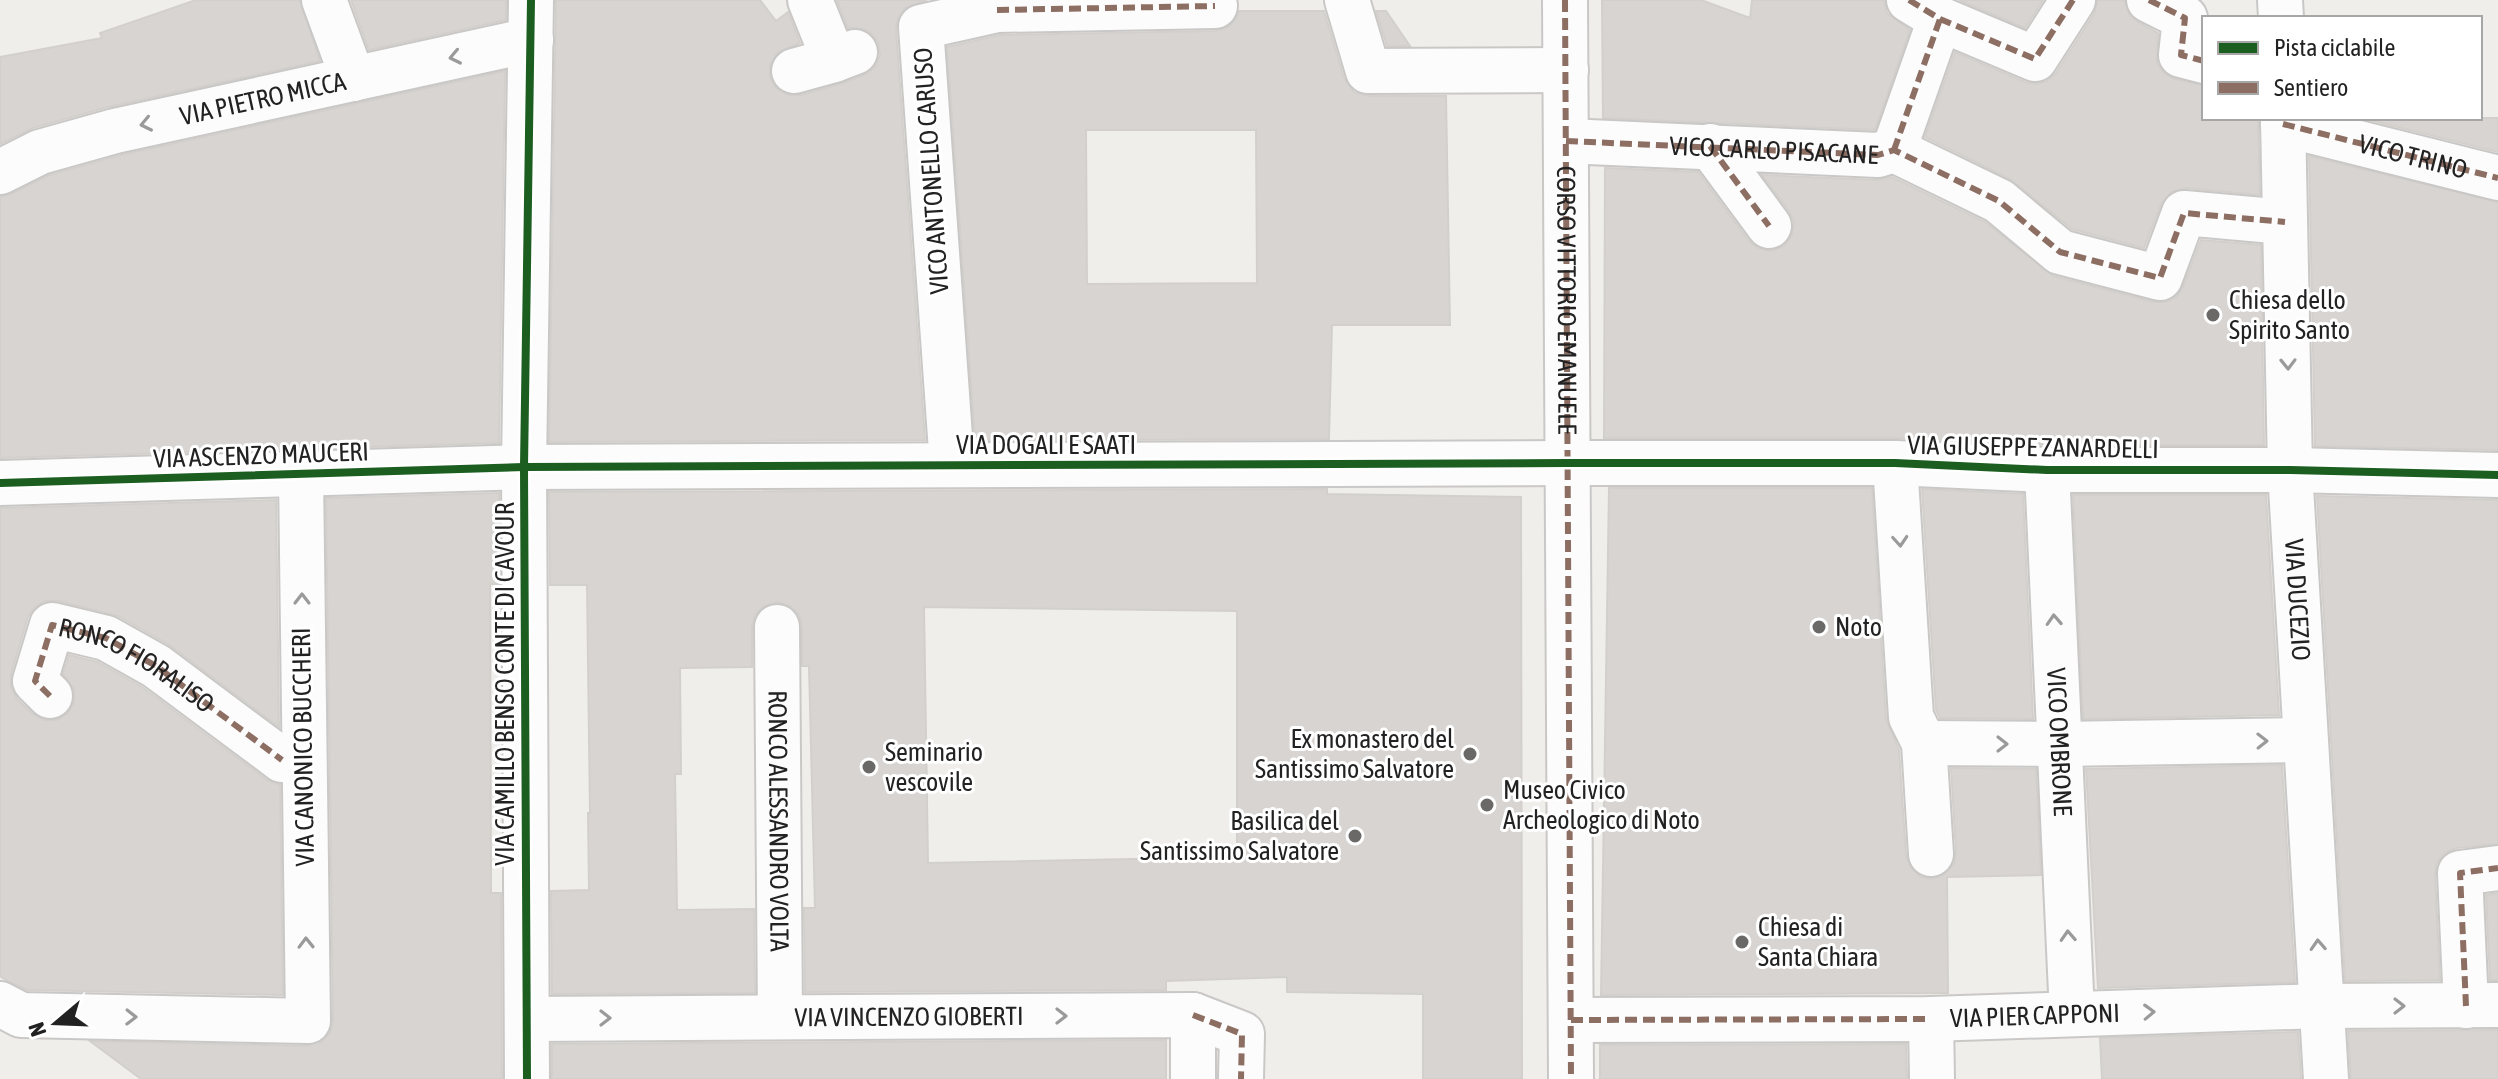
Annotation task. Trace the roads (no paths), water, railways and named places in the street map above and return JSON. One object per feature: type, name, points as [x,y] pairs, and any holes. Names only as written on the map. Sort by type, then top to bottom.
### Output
[{"type":"street","points":[[324,0],[353,79]]},
{"type":"street","points":[[810,0],[857,50]]},
{"type":"street","points":[[1347,0],[1368,71],[1566,70]]},
{"type":"street","name":"CORSO VITTORIO EMANUELE","points":[[1565,0],[1571,1079]]},
{"type":"street","points":[[1894,150],[1924,10],[2035,59],[2073,0]]},
{"type":"street","points":[[2149,0],[2185,18],[2181,55],[2202,60]]},
{"type":"street","name":"VICO ANTONELLO CARUSO","points":[[952,465],[857,50],[997,5],[1215,6]]},
{"type":"street","name":"VIA PIETRO MICCA","points":[[0,172],[40,152],[115,131],[353,79],[531,20]]},
{"type":"street","name":"VIA CAMILLO BENSO CONTE DI CAVOUR","points":[[527,1079],[524,467],[531,20]]},
{"type":"street","name":"VICO TRINO","points":[[2283,121],[2498,178]]},
{"type":"street","name":"VIA DUCEZIO","points":[[2283,121],[2290,470],[2326,1079]]},
{"type":"street","name":"VICO CARLO PISACANE","points":[[1566,141],[1878,155],[1894,150],[1999,201],[2060,252],[2160,278],[2184,213],[2285,222]]},
{"type":"street","points":[[1710,146],[1769,226]]},
{"type":"street","name":"VIA DOGALI E SAATI","points":[[524,467],[1567,463]]},
{"type":"street","name":"VIA GIUSEPPE ZANARDELLI","points":[[1567,463],[1895,463],[2047,470],[2290,470],[2498,475]]},
{"type":"street","points":[[1895,463],[1911,717],[1924,743],[1931,854]]},
{"type":"street","name":"VIA ASCENZO MAUCERI","points":[[0,483],[524,467]]},
{"type":"street","name":"VICO OMBRONE","points":[[2047,470],[2072,1014]]},
{"type":"street","name":"VIA CANONICO BUCCHERI","points":[[0,1004],[21,1015],[308,1021],[301,474]]},
{"type":"street","name":"RONCO FIORALISO","points":[[50,696],[35,681],[52,625],[106,638],[156,666],[282,760]]},
{"type":"street","name":"RONCO ALESSANDRO VOLTA","points":[[777,627],[780,1017]]},
{"type":"street","points":[[1924,743],[2305,740]]},
{"type":"street","points":[[2482,1005],[2460,873],[2498,868]]},
{"type":"street","name":"VIA PIER CAPPONI","points":[[1571,1020],[1931,1019],[2321,1006],[2482,1005]]},
{"type":"street","points":[[1193,1015],[1193,1079]]},
{"type":"street","name":"VIA VINCENZO GIOBERTI","points":[[527,1019],[1193,1015],[1242,1034],[1241,1079]]},
{"type":"street","points":[[1931,1019],[1932,1079]]},
{"type":"place","name":"Chiesa dello Spirito Santo","points":[[2213,315]]},
{"type":"place","name":"Noto","points":[[1819,627]]},
{"type":"place","name":"Ex monastero del Santissimo Salvatore","points":[[1470,754]]},
{"type":"place","name":"Seminario vescovile","points":[[869,767]]},
{"type":"place","name":"Museo Civico Archeologico di Noto","points":[[1487,805]]},
{"type":"place","name":"Basilica del Santissimo Salvatore","points":[[1355,836]]},
{"type":"place","name":"Chiesa di Santa Chiara","points":[[1742,942]]}]
